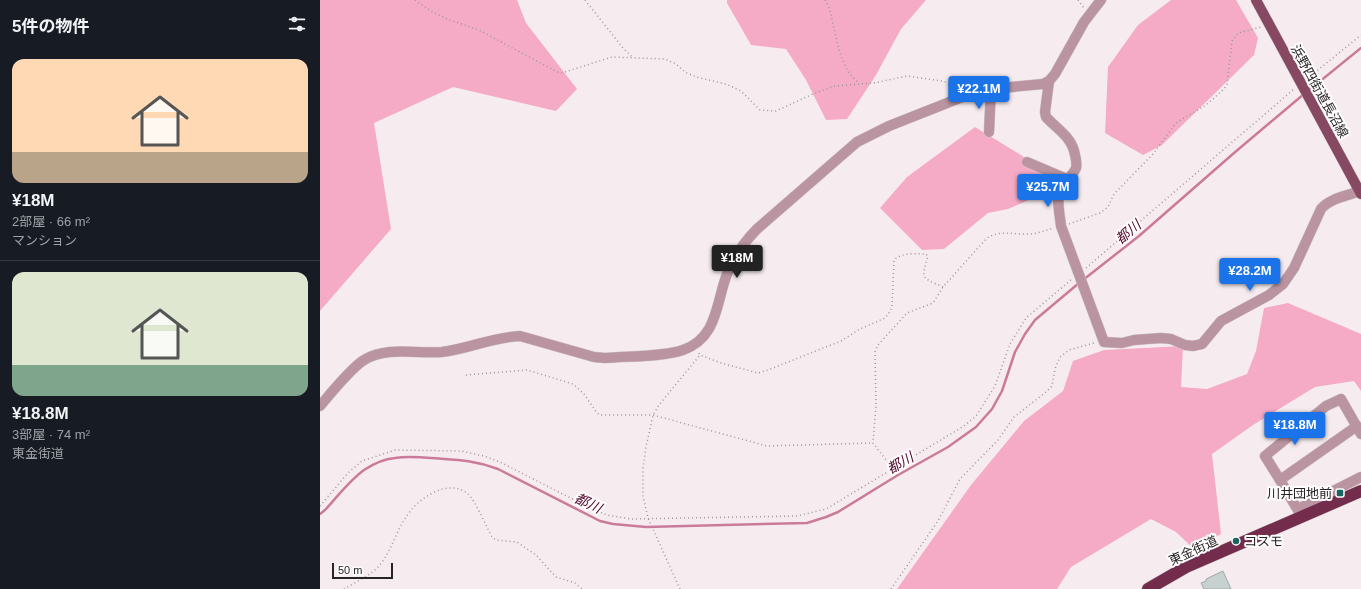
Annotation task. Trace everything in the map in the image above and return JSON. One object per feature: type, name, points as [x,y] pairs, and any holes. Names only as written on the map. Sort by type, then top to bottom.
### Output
[{"type":"highway","name":"東金街道","points":[[1148,589],[1186,567],[1300,513],[1361,491]]},
{"type":"main road","name":"浜野四街道長沼線","points":[[1256,0],[1360,193]]},
{"type":"street","points":[[320,406],[364,360],[388,352],[442,352],[508,336],[520,336],[594,357],[605,358],[670,353],[684,350],[694,345],[709,329],[716,317],[727,274],[737,253],[745,242],[757,229],[857,142],[889,126],[980,90],[1043,84],[1049,81],[1055,74],[1084,22],[1101,0]]},
{"type":"street","points":[[1049,81],[1045,112],[1046,117],[1070,142],[1073,147],[1076,162],[1076,169],[1060,189],[1058,199],[1061,226],[1104,342],[1122,343],[1134,340],[1161,338],[1171,339],[1189,346],[1202,344],[1221,321],[1269,295],[1282,284],[1294,268],[1324,205],[1329,201],[1360,193]]},
{"type":"street","points":[[989,132],[991,88]]},
{"type":"street","points":[[1027,162],[1067,179]]},
{"type":"street","points":[[1280,480],[1359,430],[1341,399],[1326,406],[1265,456],[1300,513],[1361,477]]},
{"type":"path","points":[[414,0],[447,19],[479,30],[557,72],[562,73],[612,57],[665,59],[696,77],[726,84],[741,91],[760,110],[776,111],[815,93],[835,86],[874,83],[907,76],[942,82],[965,89],[970,94]]},
{"type":"path","points":[[584,0],[623,48],[633,57]]},
{"type":"path","points":[[825,0],[830,7],[838,47],[845,67],[852,78],[859,84]]},
{"type":"path","points":[[893,469],[873,443],[876,405],[875,352],[878,345],[907,313],[933,303],[943,287],[986,239],[992,235],[999,233],[1031,234],[1100,213],[1108,207],[1114,194],[1153,154],[1176,123],[1206,105],[1227,85],[1232,41],[1235,36],[1238,33],[1269,25]]},
{"type":"path","points":[[320,506],[348,473],[362,461],[395,450],[407,449],[461,451],[484,456],[500,462],[592,509],[631,520],[648,518],[797,516],[826,509],[839,503],[964,426],[976,416],[995,386],[1010,344],[1026,318],[1301,83],[1361,36]]},
{"type":"path","points":[[680,589],[648,518],[643,496],[643,468],[653,415],[659,405],[700,355],[721,363],[758,373],[841,341],[860,329],[885,318],[889,313],[892,306],[894,260],[897,257],[910,254],[926,254],[928,256],[923,272],[924,276],[927,280],[943,287]]},
{"type":"path","points":[[891,589],[938,521],[960,479],[998,440],[1014,417],[1052,386],[1055,369],[1060,357],[1068,350],[1104,342]]},
{"type":"path","points":[[466,375],[527,370],[573,384],[584,394],[596,413],[600,415],[653,415],[767,446],[873,443]]},
{"type":"path","points":[[344,589],[377,569],[389,552],[405,517],[413,508],[428,496],[448,488],[458,489],[468,495],[492,537],[496,540],[517,542],[536,556],[556,576],[575,582],[582,589]]},
{"type":"shaded area","points":[[320,0],[517,0],[526,23],[577,89],[556,111],[453,87],[374,123],[391,229],[320,311]]},
{"type":"shaded area","points":[[727,0],[926,0],[901,29],[876,75],[847,119],[826,120],[806,80],[786,49],[751,45],[727,3]]},
{"type":"shaded area","points":[[1171,0],[1236,0],[1258,38],[1254,55],[1162,145],[1143,155],[1105,133],[1108,67],[1138,25]]},
{"type":"shaded area","points":[[975,127],[1021,155],[1055,181],[1038,196],[1008,209],[988,213],[944,249],[922,250],[880,208],[907,177]]},
{"type":"shaded area","points":[[1288,303],[1361,334],[1361,391],[1354,381],[1315,387],[1253,425],[1212,454],[1221,534],[1194,549],[1176,532],[1151,519],[1071,567],[1057,589],[897,589],[971,485],[1024,421],[1063,391],[1073,361],[1104,350],[1183,346],[1181,387],[1207,389],[1247,374],[1256,351],[1264,308]]},
{"type":"building","points":[[1223,571],[1231,589],[1204,589],[1201,583]]},
{"type":"waterway","name":"都川","points":[[1308,91],[1361,48]]},
{"type":"waterway","name":"都川","points":[[1083,280],[1139,236],[1304,94]]},
{"type":"waterway","name":"都川","points":[[320,514],[353,479],[367,468],[387,459],[413,457],[465,461],[498,469],[600,521],[613,524],[646,527],[807,523],[838,512],[898,475],[948,447],[976,427],[992,409],[1002,391],[1015,352],[1035,320],[1079,283]]},
{"type":"place","name":"川井団地前","points":[[1340,493]]},
{"type":"place","name":"コスモ","points":[[1236,541]]}]
